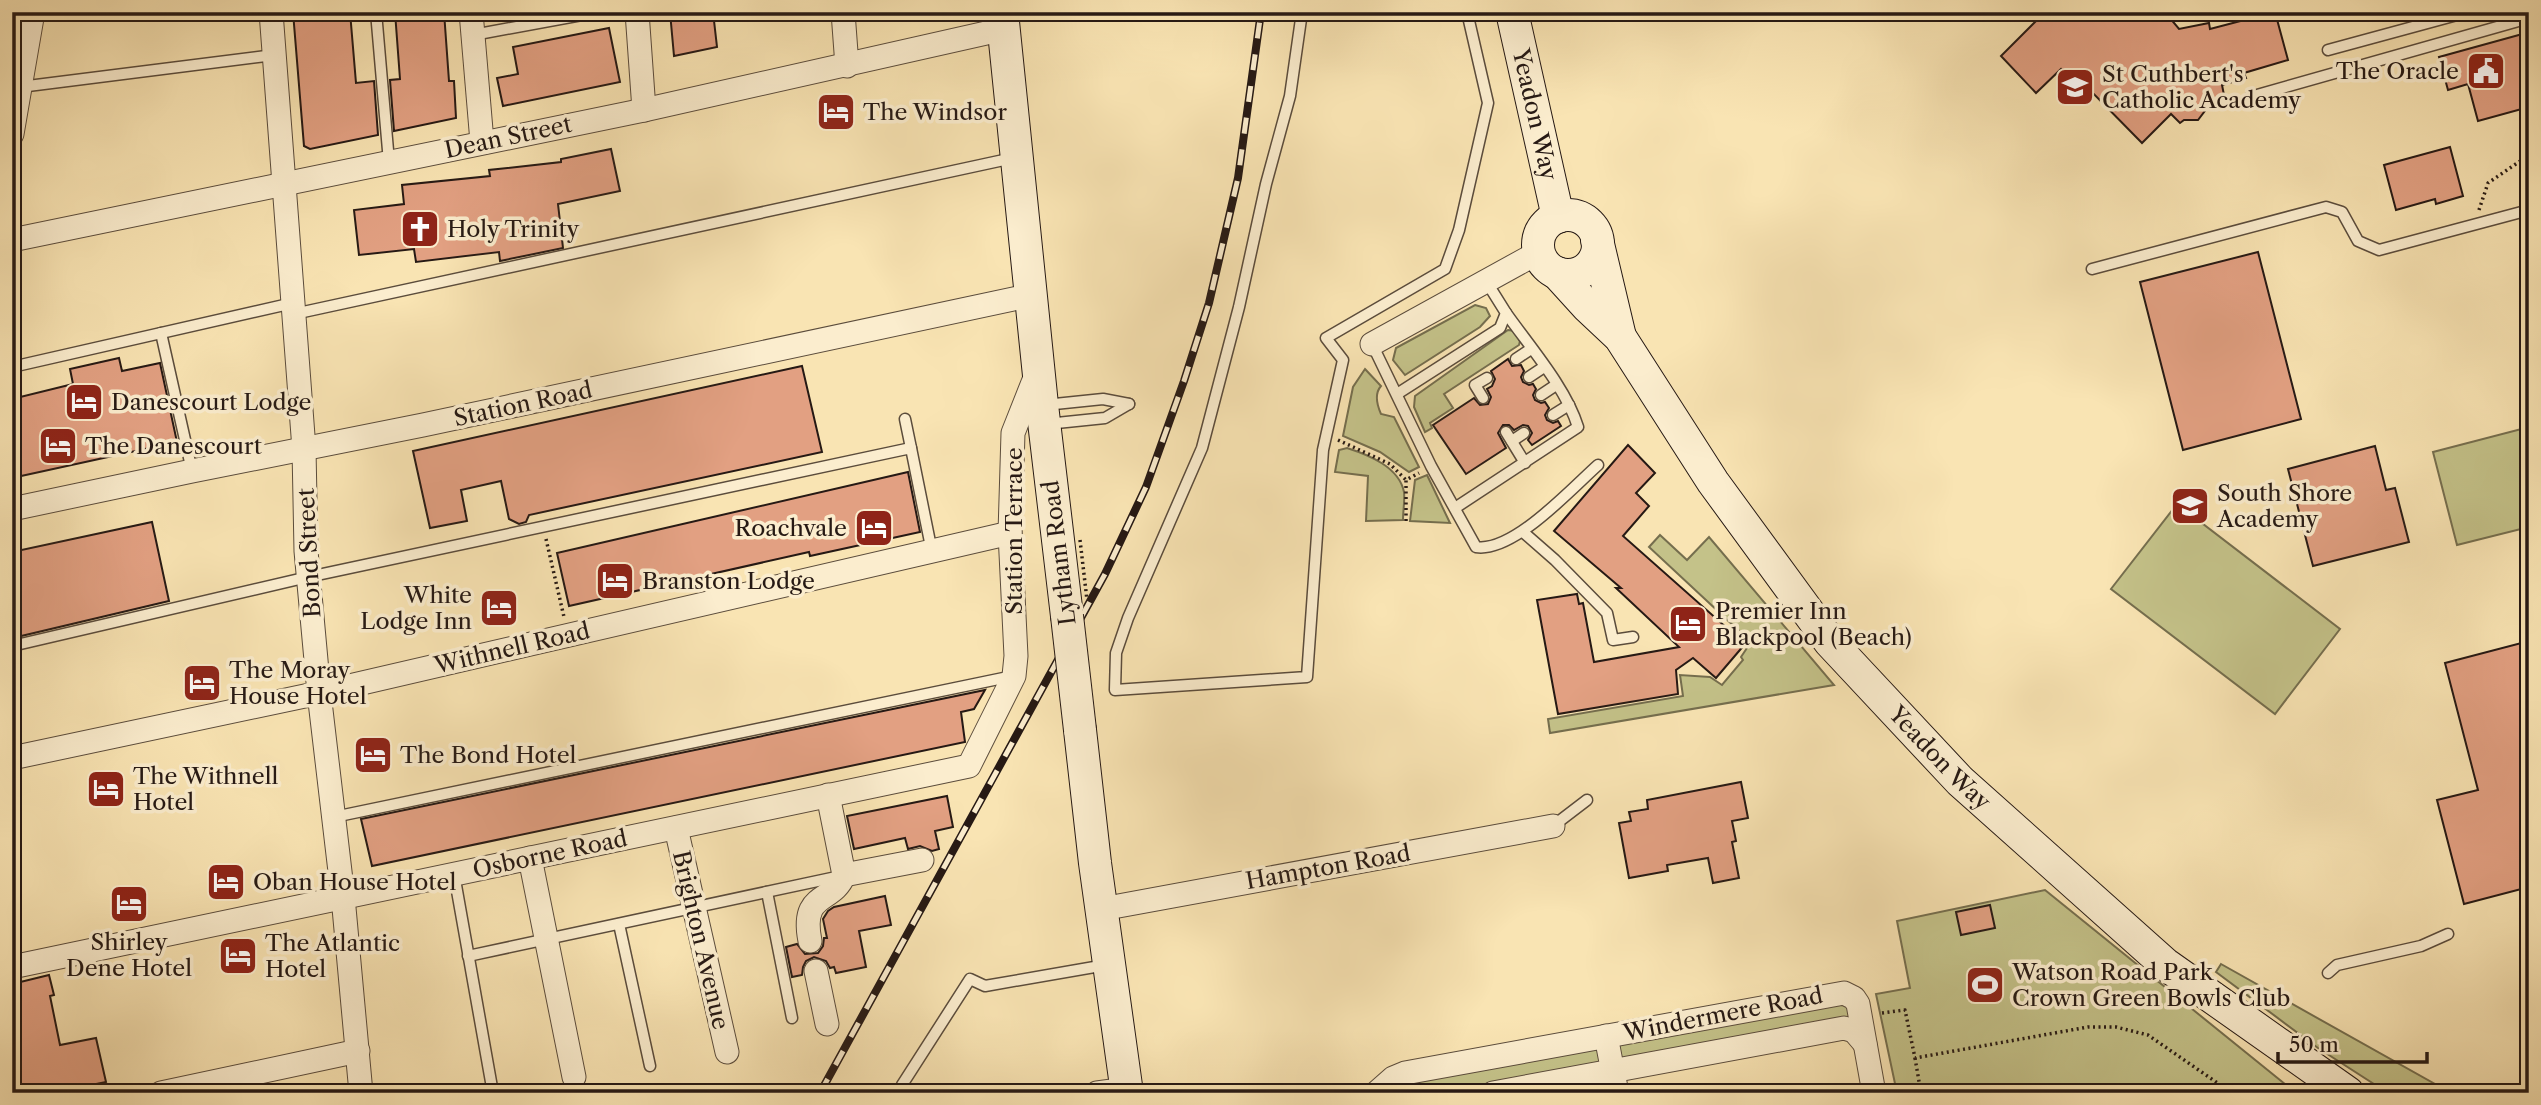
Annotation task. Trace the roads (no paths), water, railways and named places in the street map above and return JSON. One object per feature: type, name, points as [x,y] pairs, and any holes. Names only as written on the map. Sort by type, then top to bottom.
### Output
[{"type":"street","points":[[12,134],[33,12]]},
{"type":"street","name":"Bond Street","points":[[271,12],[304,449],[308,577],[343,897],[361,1093]]},
{"type":"street","points":[[637,12],[644,110]]},
{"type":"street","points":[[843,12],[847,66]]},
{"type":"street","name":"Yeadon Way","points":[[1512,12],[1558,217]]},
{"type":"street","name":"Dean Street","points":[[12,240],[285,186],[847,66],[1003,21]]},
{"type":"street","name":"Lytham Road","points":[[1003,21],[1043,415],[1109,964],[1117,1092]]},
{"type":"street","points":[[472,24],[482,142]]},
{"type":"street","points":[[1372,344],[1486,281],[1548,262],[1576,274],[1592,263],[1598,245],[1597,236],[1586,221],[1568,215],[1550,221],[1540,234],[1548,262]]},
{"type":"street","name":"Yeadon Way","points":[[1597,236],[1620,337]]},
{"type":"street","name":"Yeadon Way","points":[[1548,262],[1587,306],[1620,337],[1713,482],[1821,631],[1960,781],[2165,964],[2348,1093]]},
{"type":"street","name":"Station Road","points":[[12,509],[437,423],[1032,295]]},
{"type":"street","name":"Station Terrace","points":[[1015,666],[1010,533],[1013,433],[1039,369]]},
{"type":"street","name":"Withnell Road","points":[[12,758],[319,693],[1010,533]]},
{"type":"street","name":"Osborne Road","points":[[12,967],[969,766],[1015,666]]},
{"type":"street","points":[[810,942],[808,920],[812,906],[841,883],[844,875],[828,795]]},
{"type":"street","name":"Hampton Road","points":[[1102,909],[1553,826]]},
{"type":"street","name":"Brighton Avenue","points":[[676,828],[727,1052]]},
{"type":"street","points":[[530,858],[574,1077]]},
{"type":"street","points":[[844,875],[922,860]]},
{"type":"street","points":[[816,971],[827,1024]]},
{"type":"street","name":"Windermere Road","points":[[1376,1093],[1393,1078],[1405,1073],[1836,993],[1844,993],[1854,998],[1865,1044]]},
{"type":"street","name":"Windermere Road","points":[[1493,1093],[1615,1082],[1844,1028],[1854,1031],[1865,1044]]},
{"type":"street","points":[[1605,1036],[1615,1082]]},
{"type":"street","points":[[1865,1044],[1874,1093]]},
{"type":"street","points":[[161,1093],[358,1051]]},
{"type":"lane","points":[[376,12],[389,162]]},
{"type":"lane","points":[[472,24],[598,12]]},
{"type":"lane","points":[[1302,12],[1290,96],[1202,448],[1128,618],[1116,653],[1115,690],[1307,677],[1323,450],[1343,360],[1326,338],[1445,269],[1459,230],[1488,103],[1468,12]]},
{"type":"lane","points":[[2328,51],[2442,16],[2468,12]]},
{"type":"lane","points":[[2250,97],[2529,18]]},
{"type":"lane","points":[[20,87],[274,55]]},
{"type":"lane","points":[[12,367],[161,333],[293,309],[1016,158]]},
{"type":"lane","points":[[2092,269],[2326,207],[2342,212],[2358,241],[2379,250],[2529,211]]},
{"type":"lane","points":[[1455,508],[1578,427],[1569,405],[1486,281]]},
{"type":"lane","points":[[1397,394],[1500,328],[1506,313]]},
{"type":"lane","points":[[161,333],[192,471]]},
{"type":"lane","points":[[1372,344],[1431,466],[1476,547],[1499,545],[1522,532],[1598,466]]},
{"type":"lane","points":[[1517,359],[1531,349]]},
{"type":"lane","points":[[1529,377],[1544,367]]},
{"type":"lane","points":[[1483,398],[1475,385],[1487,378]]},
{"type":"lane","points":[[1541,395],[1556,385]]},
{"type":"lane","points":[[1103,399],[1129,404],[1105,418],[1043,415],[1103,399]]},
{"type":"lane","points":[[1553,415],[1569,405]]},
{"type":"lane","points":[[905,419],[932,552]]},
{"type":"lane","points":[[1524,433],[1509,437],[1525,463]]},
{"type":"lane","points":[[12,646],[308,577],[911,448]]},
{"type":"lane","points":[[1522,532],[1555,560],[1607,613],[1613,640],[1633,637]]},
{"type":"lane","points":[[334,817],[1015,666]]},
{"type":"lane","points":[[1553,826],[1587,800]]},
{"type":"lane","points":[[454,874],[493,1093]]},
{"type":"lane","points":[[468,956],[844,875]]},
{"type":"lane","points":[[767,892],[792,1018]]},
{"type":"lane","points":[[619,924],[650,1066]]},
{"type":"lane","points":[[2328,973],[2337,965],[2421,946],[2448,934]]},
{"type":"lane","points":[[902,1085],[971,979],[985,986],[1109,964]]},
{"type":"railway","points":[[820,1093],[1105,574],[1146,487],[1209,303],[1238,178],[1261,12]]},
{"type":"place","name":"The Oracle","points":[[2486,71]]},
{"type":"place","name":"St Cuthbert's Catholic Academy","points":[[2075,87]]},
{"type":"place","name":"The Windsor","points":[[836,112]]},
{"type":"place","name":"Holy Trinity","points":[[420,229]]},
{"type":"place","name":"Danescourt Lodge","points":[[84,402]]},
{"type":"place","name":"The Danescourt","points":[[58,446]]},
{"type":"place","name":"South Shore Academy","points":[[2190,506]]},
{"type":"place","name":"Roachvale","points":[[874,528]]},
{"type":"place","name":"Branston Lodge","points":[[615,581]]},
{"type":"place","name":"White Lodge Inn","points":[[499,608]]},
{"type":"place","name":"Premier Inn Blackpool (Beach)","points":[[1688,624]]},
{"type":"place","name":"The Moray House Hotel","points":[[202,683]]},
{"type":"place","name":"The Bond Hotel","points":[[373,755]]},
{"type":"place","name":"The Withnell Hotel","points":[[106,789]]},
{"type":"place","name":"Oban House Hotel","points":[[226,882]]},
{"type":"place","name":"Shirley Dene Hotel","points":[[129,904]]},
{"type":"place","name":"The Atlantic Hotel","points":[[238,956]]},
{"type":"place","name":"Watson Road Park Crown Green Bowls Club","points":[[1985,985]]}]
